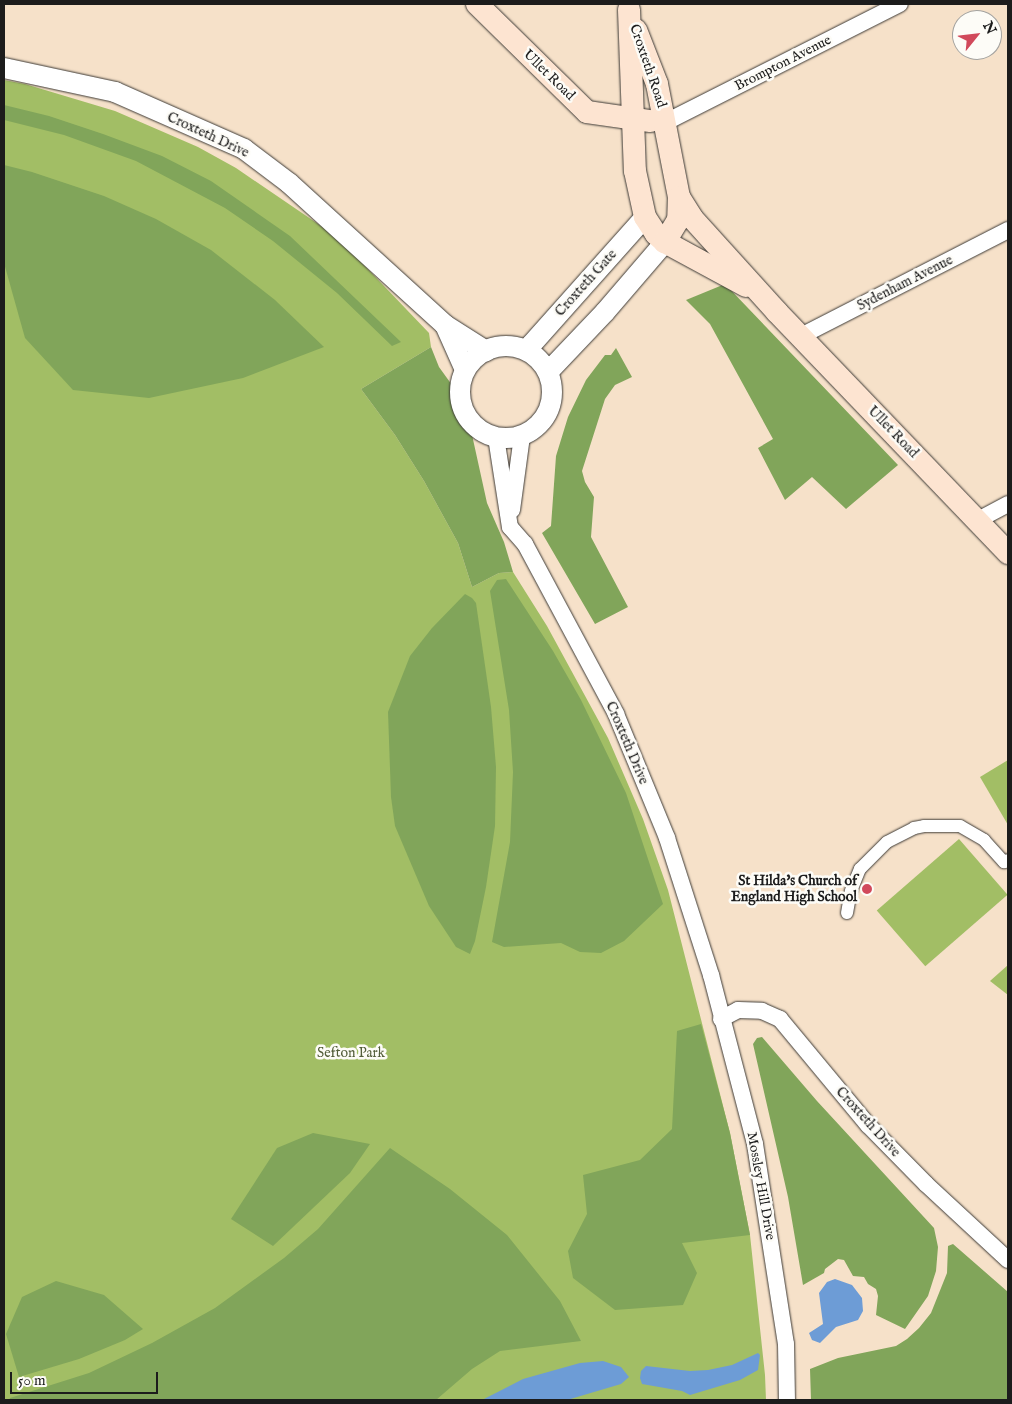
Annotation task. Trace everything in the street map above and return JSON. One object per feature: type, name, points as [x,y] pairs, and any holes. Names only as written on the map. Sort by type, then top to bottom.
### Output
[{"type":"main road","name":"Ullet Road","points":[[477,4],[587,112],[634,120]]},
{"type":"main road","name":"Croxteth Road","points":[[628,7],[636,171],[645,217]]},
{"type":"main road","name":"Croxteth Road","points":[[628,7],[657,84],[666,122],[679,197],[678,220],[665,242]]},
{"type":"main road","name":"Croxteth Road","points":[[634,120],[666,122]]},
{"type":"main road","name":"Croxteth Road","points":[[679,197],[692,218]]},
{"type":"main road","name":"Ullet Road","points":[[645,217],[656,234],[665,242],[722,271],[778,312]]},
{"type":"main road","name":"Ullet Road","points":[[692,218],[778,312],[1008,553]]},
{"type":"street","name":"Brompton Avenue","points":[[666,122],[900,4]]},
{"type":"street","name":"Croxteth Drive","points":[[4,68],[115,92],[244,150],[290,183],[445,326],[486,351]]},
{"type":"street","name":"Croxteth Gate","points":[[528,351],[531,345],[645,217]]},
{"type":"street","name":"Sydenham Avenue","points":[[801,336],[1008,230]]},
{"type":"street","points":[[548,372],[605,312],[665,242]]},
{"type":"street","points":[[567,304],[605,312]]},
{"type":"street","name":"Croxteth Drive","points":[[445,326],[465,370]]},
{"type":"street","points":[[500,346],[528,351],[548,372],[552,387],[551,402],[545,416],[536,428],[522,436],[512,438],[496,437],[484,433],[466,416],[460,392],[465,370],[474,359],[486,351],[500,346]]},
{"type":"street","points":[[510,527],[522,436]]},
{"type":"street","name":"Croxteth Drive","points":[[496,437],[510,527],[524,544],[616,714],[667,838],[711,975]]},
{"type":"street","points":[[978,520],[1008,504]]},
{"type":"street","points":[[847,913],[851,890],[865,863],[887,842],[914,828],[960,826],[984,840],[1004,862],[1008,860]]},
{"type":"street","name":"Mossley Hill Drive","points":[[711,975],[755,1144],[786,1344],[787,1400]]},
{"type":"street","name":"Croxteth Drive","points":[[721,1019],[738,1010],[762,1010],[780,1019],[868,1125],[926,1184],[1008,1260]]},
{"type":"green space","name":"Sefton Park","points":[[4,80],[25,84],[115,111],[198,147],[236,168],[324,228],[362,263],[429,333],[431,347],[361,389],[395,435],[424,481],[458,543],[472,587],[499,573],[513,572],[547,626],[608,738],[643,819],[668,890],[730,1133],[750,1235],[766,1400],[4,1400]]},
{"type":"green space","points":[[4,105],[49,116],[103,134],[162,156],[211,181],[290,236],[401,342],[392,346],[337,293],[273,241],[225,208],[136,161],[64,135],[4,120]]},
{"type":"green space","points":[[4,165],[32,172],[104,196],[156,219],[211,250],[275,300],[324,347],[243,378],[149,398],[73,390],[25,338],[4,263]]},
{"type":"green space","points":[[725,284],[898,465],[846,509],[812,477],[785,500],[758,448],[773,439],[710,324],[686,300]]},
{"type":"green space","points":[[431,347],[439,367],[465,403],[487,503],[504,542],[513,572],[499,573],[472,587],[458,543],[424,481],[395,435],[361,389]]},
{"type":"green space","points":[[616,348],[632,377],[615,385],[605,399],[582,471],[585,482],[594,497],[591,537],[628,607],[595,624],[542,533],[551,526],[556,456],[568,417],[586,380],[605,355],[611,355]]},
{"type":"green space","points":[[506,579],[553,651],[581,700],[626,793],[663,904],[624,941],[601,953],[580,952],[561,943],[504,947],[492,942],[510,842],[513,772],[509,710],[490,591],[497,580]]},
{"type":"green space","points":[[465,594],[476,603],[491,707],[496,767],[495,826],[486,887],[475,941],[470,954],[456,947],[429,906],[395,826],[391,797],[388,712],[410,656],[432,628]]},
{"type":"green space","points":[[1008,760],[1008,825],[980,777]]},
{"type":"green space","points":[[959,839],[1008,895],[925,966],[877,911]]},
{"type":"green space","points":[[1008,965],[1008,995],[990,981]]},
{"type":"green space","points":[[701,1024],[730,1133],[750,1235],[682,1243],[697,1273],[683,1305],[615,1310],[573,1278],[568,1251],[587,1214],[583,1175],[640,1160],[672,1129],[677,1031]]},
{"type":"green space","points":[[762,1037],[817,1101],[934,1228],[938,1247],[936,1271],[928,1296],[905,1329],[876,1315],[878,1296],[876,1289],[868,1284],[864,1277],[853,1276],[844,1260],[838,1259],[825,1269],[824,1273],[803,1285],[788,1197],[753,1044],[757,1038]]},
{"type":"green space","points":[[313,1133],[370,1144],[350,1173],[273,1246],[231,1219],[277,1148]]},
{"type":"green space","points":[[390,1148],[450,1189],[507,1235],[560,1301],[581,1341],[500,1351],[472,1369],[436,1400],[9,1400],[10,1398],[89,1373],[152,1343],[215,1308],[284,1258],[318,1229]]},
{"type":"green space","points":[[953,1244],[1008,1292],[1008,1400],[811,1400],[810,1369],[838,1358],[896,1346],[919,1328],[931,1313],[947,1273],[948,1246]]},
{"type":"green space","points":[[56,1281],[104,1295],[143,1329],[125,1340],[79,1359],[19,1377],[6,1334],[22,1297]]},
{"type":"water","points":[[835,1279],[852,1285],[862,1298],[863,1311],[858,1320],[836,1327],[820,1343],[812,1340],[809,1333],[823,1324],[819,1293],[827,1282]]},
{"type":"water","points":[[758,1353],[760,1355],[758,1370],[740,1380],[690,1395],[682,1391],[642,1384],[640,1378],[641,1371],[646,1366],[690,1371],[708,1370],[732,1365]]},
{"type":"water","points":[[603,1361],[621,1367],[629,1377],[621,1384],[567,1400],[482,1400],[523,1379],[580,1363]]},
{"type":"place","name":"St Hilda's Church of England High School","points":[[867,889]]}]
